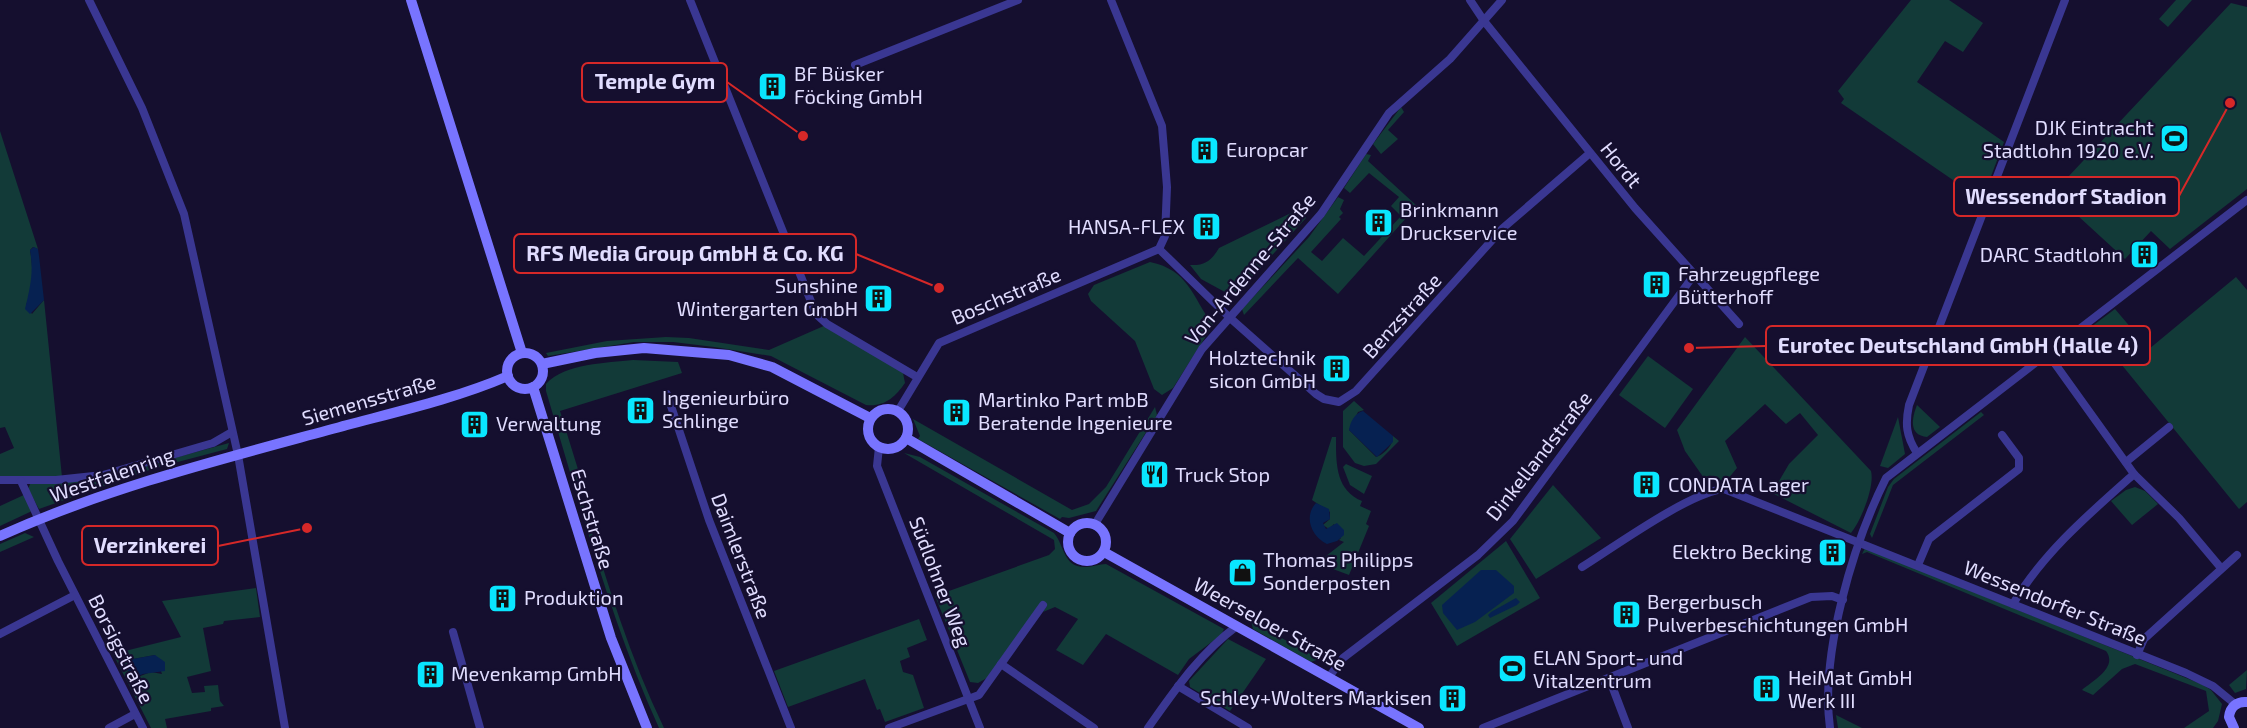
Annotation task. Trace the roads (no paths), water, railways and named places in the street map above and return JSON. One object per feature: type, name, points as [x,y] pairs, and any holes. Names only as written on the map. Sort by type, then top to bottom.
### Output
[{"type":"street","points":[[89,0],[142,108],[184,214],[238,455],[285,728]]},
{"type":"street","points":[[411,0],[522,353]]},
{"type":"street","points":[[690,0],[816,314],[827,324],[917,377]]},
{"type":"street","points":[[855,65],[1018,0]]},
{"type":"street","points":[[1111,0],[1162,126],[1167,187],[1165,236],[1159,249],[1229,317]]},
{"type":"street","name":"Hordt","points":[[1470,0],[1484,21],[1590,153],[1739,324]]},
{"type":"street","name":"Von-Ardenne-Straße","points":[[1095,524],[1202,349],[1321,214],[1389,113],[1450,58],[1502,0]]},
{"type":"street","points":[[1917,453],[1908,439],[1906,422],[1909,405],[2065,0]]},
{"type":"street","name":"Benzstraße","points":[[1229,317],[1316,394],[1333,403],[1341,402],[1356,391],[1503,228],[1590,153]]},
{"type":"street","points":[[1830,728],[1829,677],[1843,600],[1858,541],[1886,478],[2247,200]]},
{"type":"street","name":"Boschstraße","points":[[898,411],[939,343],[1159,249]]},
{"type":"street","name":"Dinkellandstraße","points":[[1329,677],[1343,658],[1470,561],[1513,521],[1694,275]]},
{"type":"street","points":[[542,364],[586,354],[644,348],[719,353],[772,368],[870,418]]},
{"type":"street","points":[[522,353],[534,355],[542,364],[542,377],[533,387],[521,388],[508,376],[512,359],[522,353]]},
{"type":"street","points":[[2048,354],[2134,474],[2179,518],[2221,568]]},
{"type":"street","name":"Siemensstraße","points":[[238,455],[434,401],[508,376]]},
{"type":"street","name":"Eschstraße","points":[[533,387],[607,627],[647,728]]},
{"type":"street","name":"Daimlerstraße","points":[[667,394],[709,520],[791,728]]},
{"type":"street","points":[[886,408],[898,411],[908,423],[906,438],[894,448],[879,447],[869,438],[867,432],[870,418],[874,413],[886,408]]},
{"type":"street","points":[[2126,462],[2169,427]]},
{"type":"street","points":[[0,480],[21,481],[103,475],[213,443],[232,432]]},
{"type":"street","points":[[1918,565],[1929,539],[2019,469],[2019,458],[2002,435]]},
{"type":"street","points":[[906,438],[1070,533]]},
{"type":"street","name":"Südlohner Weg","points":[[879,447],[877,466],[980,728]]},
{"type":"street","name":"Westfalenring","points":[[0,536],[138,484],[238,455]]},
{"type":"street","points":[[2013,604],[2026,583],[2077,525],[2134,474]]},
{"type":"street","name":"Borsigstraße","points":[[21,481],[75,595],[143,728]]},
{"type":"street","name":"Wessendorfer Straße","points":[[1582,567],[1685,503],[1715,490],[1735,492],[2214,686],[2235,704]]},
{"type":"street","points":[[1083,523],[1095,524],[1100,527],[1106,539],[1104,552],[1095,560],[1078,559],[1068,545],[1070,533],[1083,523]]},
{"type":"street","name":"Weerseloer Straße","points":[[1104,552],[1419,728]]},
{"type":"street","points":[[2137,655],[2144,639],[2237,555]]},
{"type":"street","points":[[0,634],[75,595]]},
{"type":"street","points":[[1483,728],[1811,597],[1832,596],[1843,600]]},
{"type":"street","points":[[889,728],[979,695],[1043,605]]},
{"type":"street","points":[[1148,728],[1209,648],[1237,626]]},
{"type":"street","points":[[453,632],[480,728]]},
{"type":"street","points":[[1001,664],[1094,728]]},
{"type":"street","points":[[1609,678],[1628,728]]},
{"type":"street","points":[[1178,686],[1248,728]]},
{"type":"street","points":[[2221,728],[2235,704],[2247,702]]},
{"type":"street","points":[[109,728],[135,714]]},
{"type":"street","points":[[2229,717],[2234,728]]},
{"type":"water","points":[[34,247],[38,249],[44,300],[30,314],[25,309],[30,287],[30,250]]},
{"type":"water","points":[[1363,411],[1393,436],[1393,442],[1377,457],[1349,430],[1353,418]]},
{"type":"water","points":[[1316,503],[1329,509],[1330,519],[1323,523],[1326,529],[1337,523],[1344,530],[1344,535],[1337,541],[1327,544],[1314,532],[1310,514]]},
{"type":"water","points":[[1481,570],[1496,570],[1514,586],[1514,593],[1475,622],[1457,630],[1443,613],[1442,605]]},
{"type":"water","points":[[1516,598],[1520,602],[1517,605],[1490,618],[1488,615],[1491,612]]},
{"type":"water","points":[[155,655],[165,662],[165,671],[143,674],[131,679],[128,669],[133,659]]},
{"type":"place","name":"BF Büsker Föcking GmbH","points":[[773,86]]},
{"type":"place","name":"Wessendorf Stadion","points":[[2230,103]]},
{"type":"place","name":"Temple Gym","points":[[803,136]]},
{"type":"place","name":"DJK Eintracht Stadtlohn 1920 e.V.","points":[[2175,139]]},
{"type":"place","name":"Europcar","points":[[1205,150]]},
{"type":"place","name":"Brinkmann Druckservice","points":[[1379,222]]},
{"type":"place","name":"HANSA-FLEX","points":[[1206,227]]},
{"type":"place","name":"DARC Stadtlohn","points":[[2144,255]]},
{"type":"place","name":"Fahrzeugpflege Bütterhoff","points":[[1657,285]]},
{"type":"place","name":"RFS Media Group GmbH & Co. KG","points":[[939,288]]},
{"type":"place","name":"Sunshine Wintergarten GmbH","points":[[879,298]]},
{"type":"place","name":"Eurotec Deutschland GmbH (Halle 4)","points":[[1689,348]]},
{"type":"place","name":"Holztechnik sicon GmbH","points":[[1337,369]]},
{"type":"place","name":"Ingenieurbüro Schlinge","points":[[641,410]]},
{"type":"place","name":"Martinko Part mbB Beratende Ingenieure","points":[[957,412]]},
{"type":"place","name":"Verwaltung","points":[[475,424]]},
{"type":"place","name":"Truck Stop","points":[[1154,475]]},
{"type":"place","name":"CONDATA Lager","points":[[1647,485]]},
{"type":"place","name":"Verzinkerei","points":[[307,528]]},
{"type":"place","name":"Elektro Becking","points":[[1833,552]]},
{"type":"place","name":"Thomas Philipps Sonderposten","points":[[1242,572]]},
{"type":"place","name":"Produktion","points":[[503,598]]},
{"type":"place","name":"Bergerbusch Pulverbeschichtungen GmbH","points":[[1626,614]]},
{"type":"place","name":"ELAN Sport- und Vitalzentrum","points":[[1512,669]]},
{"type":"place","name":"Mevenkamp GmbH","points":[[430,674]]},
{"type":"place","name":"HeiMat GmbH Werk III","points":[[1767,689]]},
{"type":"place","name":"Schley+Wolters Markisen","points":[[1453,698]]}]
